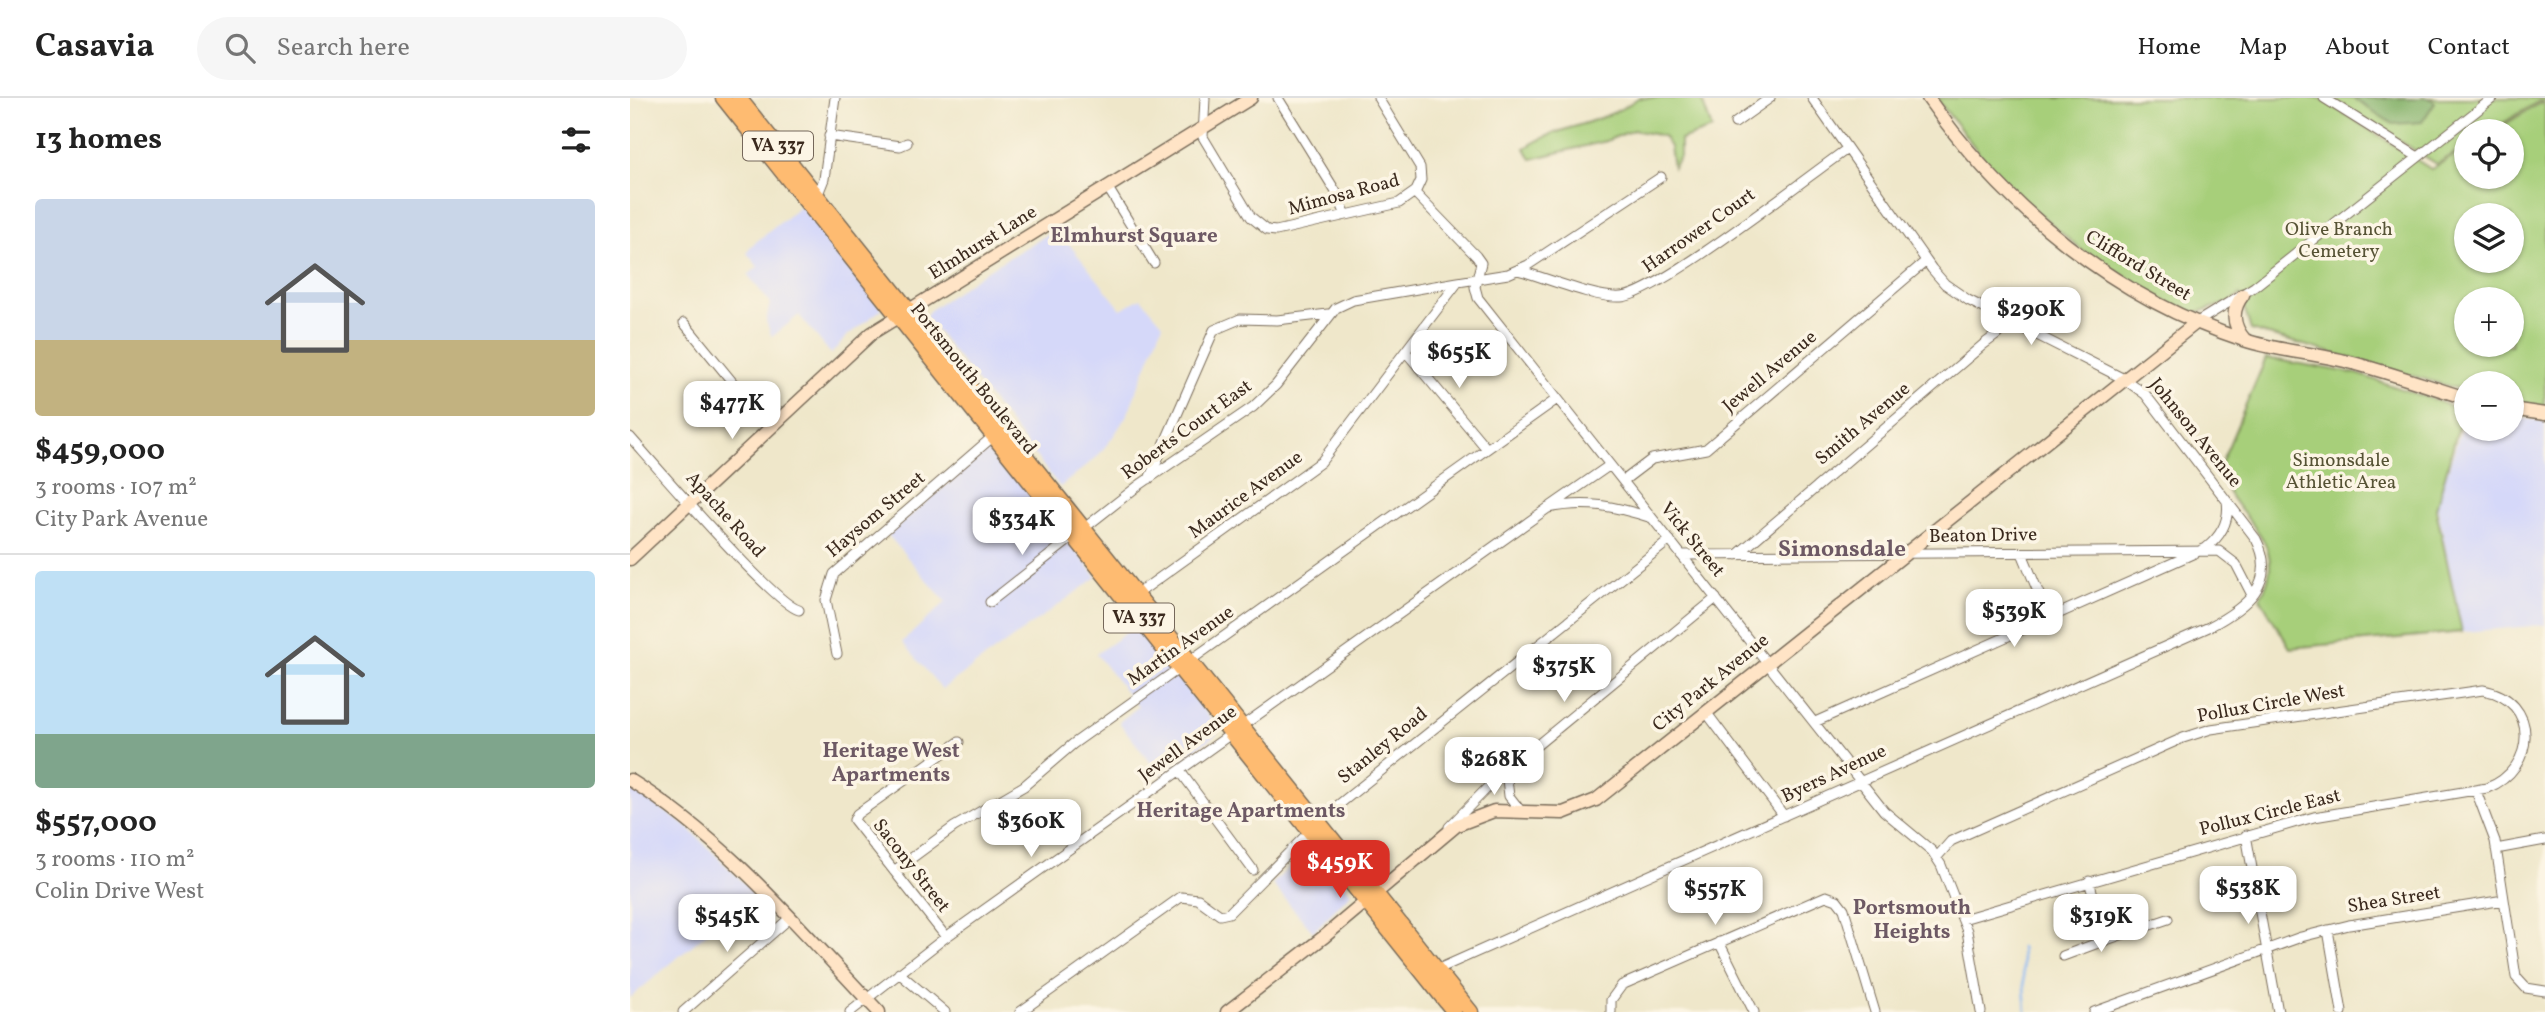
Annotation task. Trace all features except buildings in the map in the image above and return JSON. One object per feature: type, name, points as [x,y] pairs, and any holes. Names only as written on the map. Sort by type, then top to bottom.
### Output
[{"type":"main road","name":"Portsmouth Boulevard","points":[[723,98],[813,211],[904,314]]},
{"type":"main road","name":"Portsmouth Boulevard","points":[[739,98],[817,195],[904,314],[1183,664],[1431,972],[1471,1012]]},
{"type":"main road","name":"Portsmouth Boulevard","points":[[1431,972],[1454,1012]]},
{"type":"street","points":[[813,211],[823,183],[835,98]]},
{"type":"street","points":[[1201,129],[1205,98]]},
{"type":"street","name":"Elmhurst Lane","points":[[630,559],[859,343],[1251,98]]},
{"type":"street","points":[[1278,98],[1336,192],[1346,215]]},
{"type":"street","points":[[1378,98],[1420,167],[1421,180],[1415,193]]},
{"type":"street","points":[[1735,123],[1770,98]]},
{"type":"street","name":"Johnson Avenue","points":[[1812,98],[1926,261],[1956,293],[2124,379],[2154,404],[2227,499],[2262,550],[2264,571],[2252,595]]},
{"type":"street","name":"Clifford Street","points":[[1928,98],[1978,163],[2058,239],[2150,299],[2197,322],[2245,340],[2346,361],[2454,394]]},
{"type":"street","points":[[2324,98],[2418,157]]},
{"type":"street","points":[[2197,322],[2243,295],[2493,98]]},
{"type":"street","name":"Mimosa Road","points":[[1201,129],[1203,137],[1251,218],[1261,227],[1276,231],[1399,203],[1415,193]]},
{"type":"street","points":[[829,136],[900,146],[907,143]]},
{"type":"street","name":"Harrower Court","points":[[1518,270],[1606,296],[1631,296],[1671,274],[1847,149]]},
{"type":"street","points":[[1458,282],[1518,270],[1661,177]]},
{"type":"street","points":[[1108,188],[1154,263]]},
{"type":"street","name":"Vick Street","points":[[1415,193],[1476,256],[1481,271],[1475,291],[1478,298],[1557,399],[1890,817],[1937,858],[1963,919],[1980,1012]]},
{"type":"street","name":"Jewell Avenue","points":[[1623,481],[1652,459],[1706,449],[1926,261]]},
{"type":"street","name":"Roberts Court East","points":[[990,602],[1149,479],[1265,397],[1328,314],[1353,300],[1458,282]]},
{"type":"street","name":"Maurice Avenue","points":[[1132,599],[1321,462],[1458,282]]},
{"type":"street","points":[[2243,295],[2234,315],[2237,328],[2245,340]]},
{"type":"street","points":[[1149,479],[1214,330],[1240,319],[1277,320],[1328,314]]},
{"type":"street","name":"Smith Avenue","points":[[1737,555],[1983,344],[2014,322]]},
{"type":"street","name":"City Park Avenue","points":[[1229,1012],[1457,825],[1481,814],[1520,810],[1551,814],[1585,806],[2197,322]]},
{"type":"street","points":[[684,323],[770,428]]},
{"type":"street","points":[[1406,352],[1487,449]]},
{"type":"street","name":"Martin Avenue","points":[[894,871],[954,827],[1024,786],[1073,744],[1183,664],[1557,399]]},
{"type":"street","points":[[2524,412],[2545,414]]},
{"type":"street","name":"Haysom Street","points":[[837,654],[826,600],[834,574],[998,431]]},
{"type":"street","name":"Apache Road","points":[[630,436],[783,602],[799,610]]},
{"type":"street","name":"Jewell Avenue","points":[[850,1012],[946,937],[1610,465]]},
{"type":"street","points":[[1815,722],[2200,551],[2213,542],[2223,529],[2228,513],[2227,499]]},
{"type":"street","name":"Jewell Avenue","points":[[1548,508],[1573,503],[1602,503],[1652,518]]},
{"type":"street","name":"Stanley Road","points":[[1020,1012],[1181,897],[1198,899],[1220,915],[1229,913],[1315,827],[1670,540]]},
{"type":"street","name":"Beaton Drive","points":[[1681,555],[2219,551],[2232,559],[2252,595]]},
{"type":"street","points":[[2022,553],[2049,618]]},
{"type":"street","name":"Byers Avenue","points":[[1431,972],[2209,627],[2252,595]]},
{"type":"street","points":[[1440,838],[1506,771],[1716,598]]},
{"type":"street","name":"Pollux Circle West","points":[[1937,858],[1951,841],[2183,738],[2210,729],[2476,691],[2493,692],[2511,703]]},
{"type":"street","name":"Pollux Circle East","points":[[1963,919],[2314,817],[2476,790],[2505,779],[2523,754],[2525,734],[2522,721],[2511,703]]},
{"type":"street","points":[[1706,712],[1784,816]]},
{"type":"street","name":"Sacony Street","points":[[946,937],[855,824],[855,817],[958,742]]},
{"type":"street","points":[[1180,771],[1253,870]]},
{"type":"street","points":[[1506,771],[1506,788],[1520,810]]},
{"type":"street","points":[[630,780],[715,841],[791,917],[879,1012]]},
{"type":"street","points":[[2476,790],[2487,813],[2496,849],[2516,977],[2526,989],[2545,991]]},
{"type":"street","points":[[2246,835],[2278,1012]]},
{"type":"street","points":[[2496,849],[2545,840]]},
{"type":"street","points":[[2089,881],[2106,940]]},
{"type":"street","points":[[1611,1012],[1615,992],[1626,984],[1816,898],[1832,897],[1844,909],[1875,1012]]},
{"type":"street","name":"Shea Street","points":[[2094,1012],[2267,949],[2328,930],[2504,900]]},
{"type":"street","points":[[683,1012],[791,917]]},
{"type":"street","points":[[2063,956],[2168,919]]},
{"type":"street","points":[[2328,930],[2342,1012]]},
{"type":"street","points":[[1719,942],[1754,1012]]},
{"type":"street","points":[[899,972],[945,1012]]},
{"type":"shaded area","points":[[801,206],[882,309],[848,335],[831,354],[799,315],[772,337],[766,321],[770,303],[748,275],[758,267],[747,253],[751,246]]},
{"type":"shaded area","points":[[1057,229],[1121,309],[1141,298],[1163,324],[1128,413],[1115,434],[1097,457],[1060,487],[926,317],[929,311],[986,271]]},
{"type":"shaded area","points":[[2524,419],[2545,421],[2545,625],[2463,632],[2437,505],[2457,441],[2524,441]]},
{"type":"shaded area","points":[[992,446],[1097,577],[942,689],[902,642],[946,602],[888,535]]},
{"type":"shaded area","points":[[1137,625],[1219,729],[1217,734],[1160,775],[1119,722],[1138,707],[1096,654]]},
{"type":"shaded area","points":[[630,787],[686,826],[754,893],[630,998]]},
{"type":"shaded area","points":[[1313,845],[1351,893],[1313,932],[1272,884]]},
{"type":"green space","points":[[1638,98],[1701,98],[1712,129],[1680,140],[1680,157],[1673,167],[1670,147],[1663,136],[1633,130],[1606,141],[1531,159],[1525,148],[1553,134],[1609,115]]},
{"type":"green space","name":"Olive Branch Cemetery","points":[[1936,98],[2320,98],[2431,169],[2454,156],[2454,189],[2524,189],[2524,119],[2514,119],[2540,103],[2545,105],[2545,409],[2524,406],[2524,371],[2454,371],[2454,388],[2251,330],[2240,295],[2229,303],[2190,314],[2080,249],[1999,178]]},
{"type":"green space","points":[[2331,98],[2545,98],[2545,102],[2539,101],[2510,119],[2454,119],[2454,153],[2437,164]]},
{"type":"green space","points":[[2352,98],[2429,98],[2435,102],[2422,122],[2393,124]]},
{"type":"green space","name":"Simonsdale Athletic Area","points":[[2266,358],[2358,374],[2454,407],[2455,441],[2436,509],[2462,632],[2290,648],[2260,598],[2269,576],[2269,558],[2264,542],[2233,500],[2224,484],[2220,466]]},
{"type":"waterway","points":[[2021,947],[2026,1012]]},
{"type":"district","name":"Elmhurst Square","points":[[1134,236]]},
{"type":"district","name":"Simonsdale","points":[[1842,550]]},
{"type":"district","name":"Heritage West Apartments","points":[[891,763]]},
{"type":"district","name":"Heritage Apartments","points":[[1241,811]]},
{"type":"district","name":"Portsmouth Heights","points":[[1912,920]]}]
